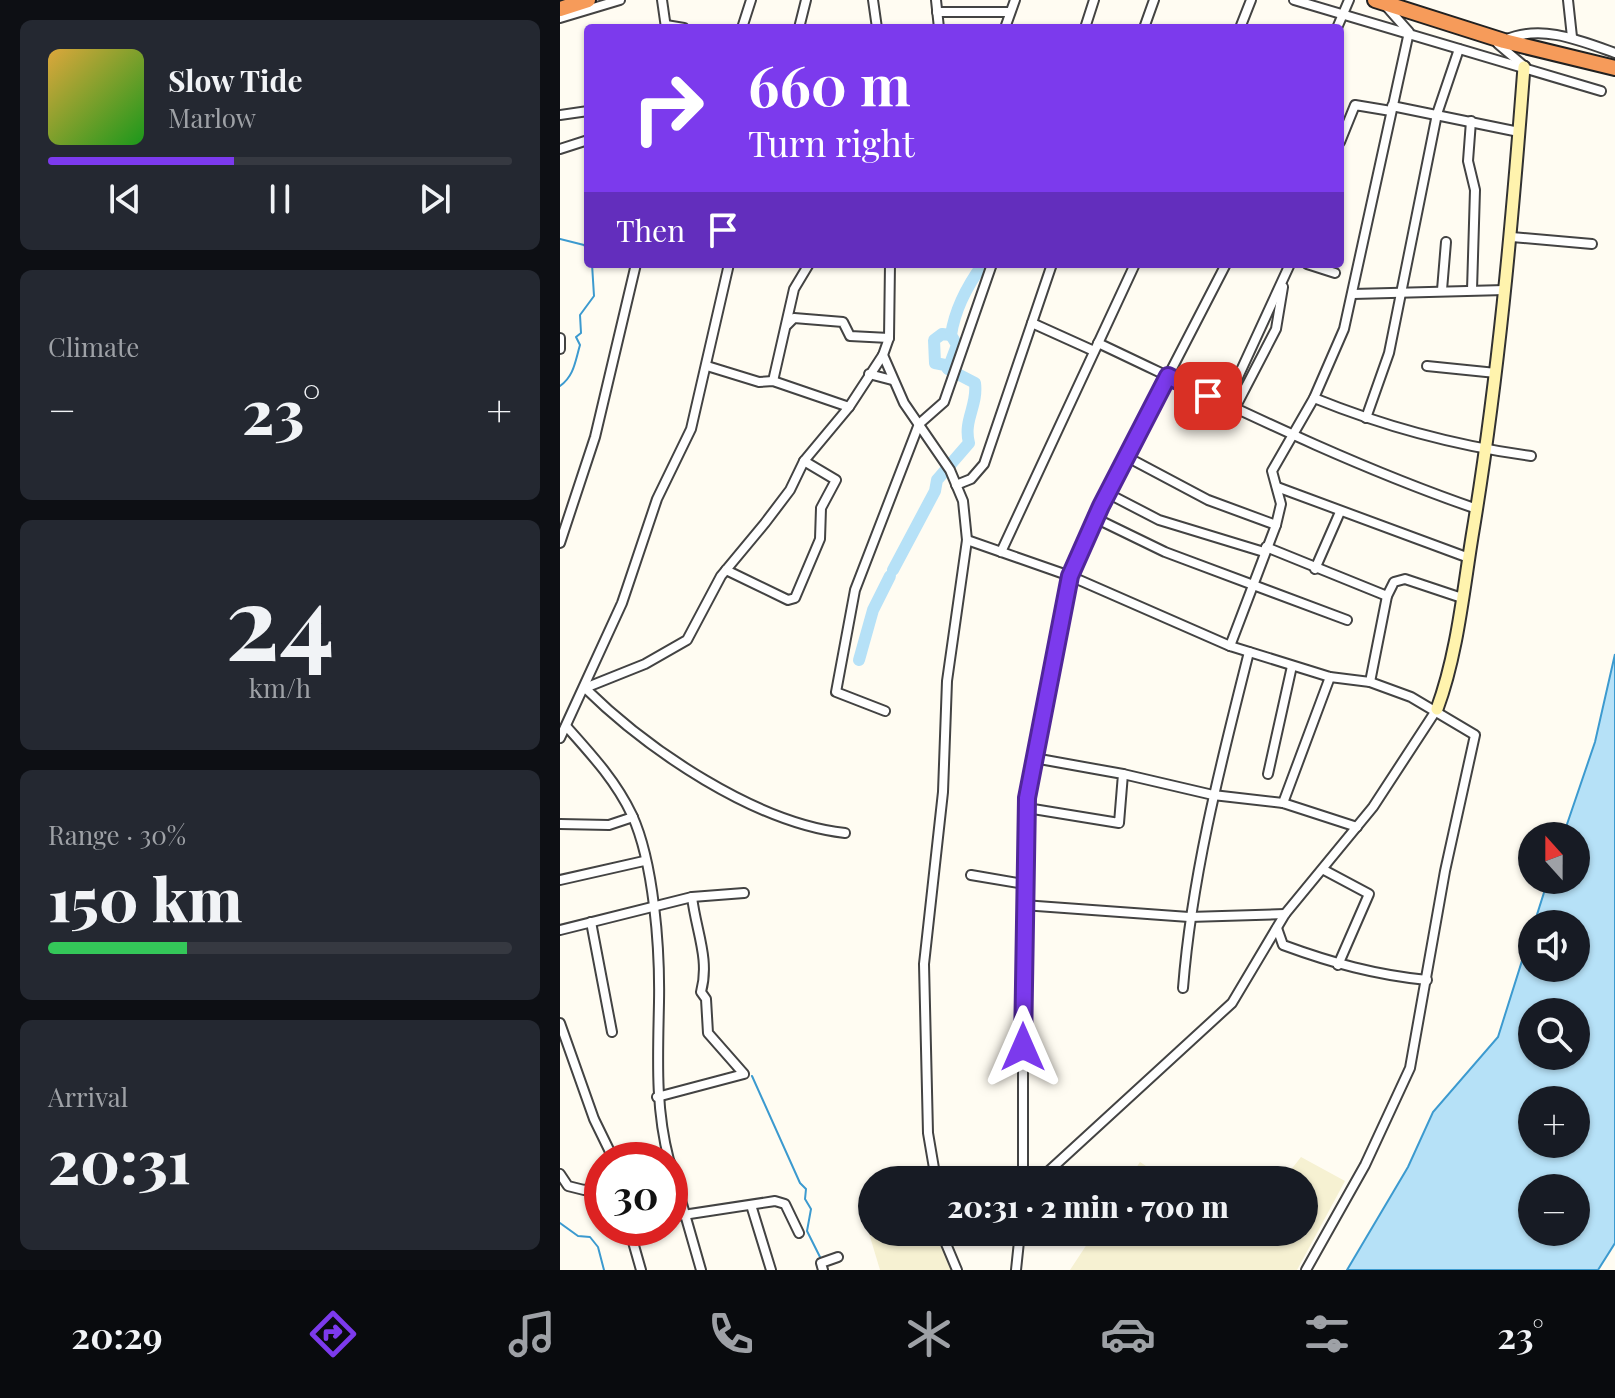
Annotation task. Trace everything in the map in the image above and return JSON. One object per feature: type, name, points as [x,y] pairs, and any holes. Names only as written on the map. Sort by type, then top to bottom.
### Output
[{"type":"highway","points":[[567,5],[588,0]]},
{"type":"highway","points":[[1379,1],[1504,41],[1615,68]]},
{"type":"street","points":[[560,18],[620,0]]},
{"type":"street","points":[[662,0],[666,24]]},
{"type":"street","points":[[743,24],[751,0]]},
{"type":"street","points":[[800,24],[806,0]]},
{"type":"street","points":[[873,0],[876,24]]},
{"type":"street","points":[[936,0],[938,24]]},
{"type":"street","points":[[971,12],[973,0]]},
{"type":"street","points":[[1006,24],[1015,0]]},
{"type":"street","points":[[1086,24],[1094,0]]},
{"type":"street","points":[[1145,24],[1154,0]]},
{"type":"street","points":[[1242,24],[1251,0]]},
{"type":"street","points":[[1294,0],[1601,91]]},
{"type":"street","points":[[1339,24],[1349,0]]},
{"type":"street","points":[[1568,0],[1572,37]]},
{"type":"street","points":[[1379,1],[1409,32]]},
{"type":"street","points":[[937,12],[1010,12]]},
{"type":"street","points":[[1504,41],[1524,31],[1572,37],[1615,53]]},
{"type":"street","points":[[1230,646],[1276,525],[1281,504],[1272,471],[1314,398],[1344,329],[1409,32]]},
{"type":"street","points":[[1481,32],[1524,67]]},
{"type":"street","points":[[1366,418],[1389,353],[1437,114],[1459,49]]},
{"type":"street","points":[[1054,1166],[1232,1003],[1285,914],[1357,827],[1437,709],[1445,687],[1462,598],[1496,373],[1512,237],[1524,67]]},
{"type":"street","points":[[1344,132],[1355,105],[1437,114],[1519,132]]},
{"type":"street","points":[[560,115],[584,112]]},
{"type":"street","points":[[1471,121],[1468,161],[1475,190],[1472,290]]},
{"type":"street","points":[[560,149],[584,141]]},
{"type":"street","points":[[1512,237],[1592,244]]},
{"type":"street","points":[[1442,290],[1446,242]]},
{"type":"street","points":[[560,543],[595,437],[635,268]]},
{"type":"street","points":[[560,738],[622,603],[657,499],[691,429],[728,268]]},
{"type":"street","points":[[773,381],[794,289],[807,268]]},
{"type":"street","points":[[585,688],[645,664],[687,640],[726,570],[790,490],[804,461],[849,407],[883,355],[889,338],[890,268]]},
{"type":"street","points":[[885,711],[836,692],[855,590],[919,424],[944,402],[991,268]]},
{"type":"street","points":[[956,485],[971,479],[984,464],[1051,268]]},
{"type":"street","points":[[1001,552],[1133,268]]},
{"type":"street","points":[[1023,1166],[1023,905],[1027,808],[1070,576],[1107,493],[1224,268]]},
{"type":"street","points":[[1231,406],[1288,268]]},
{"type":"street","points":[[1319,268],[1335,273]]},
{"type":"street","points":[[1353,294],[1505,290]]},
{"type":"street","points":[[784,329],[794,318],[843,322],[850,336],[889,338]]},
{"type":"street","points":[[1032,323],[1168,376],[1293,436],[1408,485],[1477,509]]},
{"type":"street","points":[[560,338],[560,349]]},
{"type":"street","points":[[883,355],[892,380],[948,466],[963,501],[967,540],[947,681],[943,792],[924,964],[928,1133],[934,1166]]},
{"type":"street","points":[[707,366],[759,382],[773,381],[849,407]]},
{"type":"street","points":[[1427,366],[1496,373]]},
{"type":"street","points":[[869,374],[892,380]]},
{"type":"street","points":[[1314,398],[1366,418],[1485,450],[1531,456]]},
{"type":"street","points":[[1127,457],[1208,500],[1276,525]]},
{"type":"street","points":[[726,570],[788,600],[795,598],[820,539],[821,508],[836,480],[804,461]]},
{"type":"street","points":[[1277,487],[1469,558]]},
{"type":"street","points":[[1107,493],[1159,520],[1265,550],[1387,596]]},
{"type":"street","points":[[1315,569],[1340,512]]},
{"type":"street","points":[[1095,518],[1134,539],[1347,620]]},
{"type":"street","points":[[967,540],[1070,576],[1230,646],[1330,677],[1370,682],[1437,709],[1475,735],[1445,871],[1410,1068],[1365,1165],[1306,1270]]},
{"type":"street","points":[[1370,682],[1387,596],[1394,582],[1405,579],[1462,598]]},
{"type":"street","points":[[1183,988],[1189,917],[1213,795],[1249,652]]},
{"type":"street","points":[[1268,774],[1292,666]]},
{"type":"street","points":[[1283,803],[1330,677]]},
{"type":"street","points":[[585,688],[638,736],[717,787],[797,823],[845,833]]},
{"type":"street","points":[[566,726],[603,767],[633,817],[644,861],[658,936],[657,1097],[666,1142]]},
{"type":"street","points":[[1034,758],[1213,795],[1283,803],[1357,827]]},
{"type":"street","points":[[1027,808],[1119,823],[1123,774]]},
{"type":"street","points":[[560,824],[609,825],[633,817]]},
{"type":"street","points":[[560,880],[644,861]]},
{"type":"street","points":[[1324,870],[1369,894],[1338,965]]},
{"type":"street","points":[[971,875],[1024,884]]},
{"type":"street","points":[[560,930],[692,897],[744,893]]},
{"type":"street","points":[[657,1097],[744,1074],[708,1033],[706,999],[701,992],[705,960],[696,934],[692,897]]},
{"type":"street","points":[[1023,905],[1189,917],[1285,914]]},
{"type":"street","points":[[591,922],[612,1032]]},
{"type":"street","points":[[1277,928],[1283,945],[1338,965],[1382,976],[1427,980]]},
{"type":"street","points":[[560,1023],[605,1142]]},
{"type":"street","points":[[560,1174],[568,1186],[584,1188]]},
{"type":"street","points":[[688,1213],[775,1201],[785,1204],[799,1233]]},
{"type":"street","points":[[751,1205],[771,1270]]},
{"type":"street","points":[[688,1224],[701,1270]]},
{"type":"street","points":[[634,1246],[641,1270]]},
{"type":"street","points":[[947,1246],[957,1270]]},
{"type":"street","points":[[1016,1270],[1019,1246]]},
{"type":"street","points":[[822,1267],[838,1257]]},
{"type":"shaded area","points":[[1301,1157],[1318,1166],[1294,1166]]},
{"type":"shaded area","points":[[1318,1166],[1345,1181],[1318,1231]]},
{"type":"shaded area","points":[[873,1246],[942,1246],[951,1270],[880,1270]]},
{"type":"shaded area","points":[[1086,1246],[1310,1246],[1297,1270],[1070,1270]]},
{"type":"water","points":[[1615,654],[1615,1243],[1598,1270],[1347,1270],[1408,1167],[1433,1112],[1498,1037],[1518,973],[1518,982],[1590,982],[1590,910],[1538,910],[1544,894],[1590,894],[1590,822],[1568,822],[1595,742]]},
{"type":"waterway","points":[[560,239],[584,245]]},
{"type":"waterway","points":[[560,386],[575,363],[580,345],[576,337],[581,333],[580,315],[594,296],[592,268]]},
{"type":"waterway","points":[[893,570],[935,491],[937,480],[969,443],[968,427],[975,383],[948,369],[957,345],[951,335],[955,316],[980,268]]},
{"type":"waterway","points":[[948,369],[935,363],[934,340],[942,334],[951,335]]},
{"type":"waterway","points":[[859,660],[873,610],[890,576]]},
{"type":"waterway","points":[[752,1076],[800,1183],[806,1189],[805,1199],[811,1209],[807,1231],[821,1259]]},
{"type":"waterway","points":[[560,1223],[578,1236],[590,1237],[598,1247],[604,1270]]},
{"type":"route","points":[[1023,1047],[1027,798],[1070,576],[1101,506],[1168,376],[1208,396]]}]
